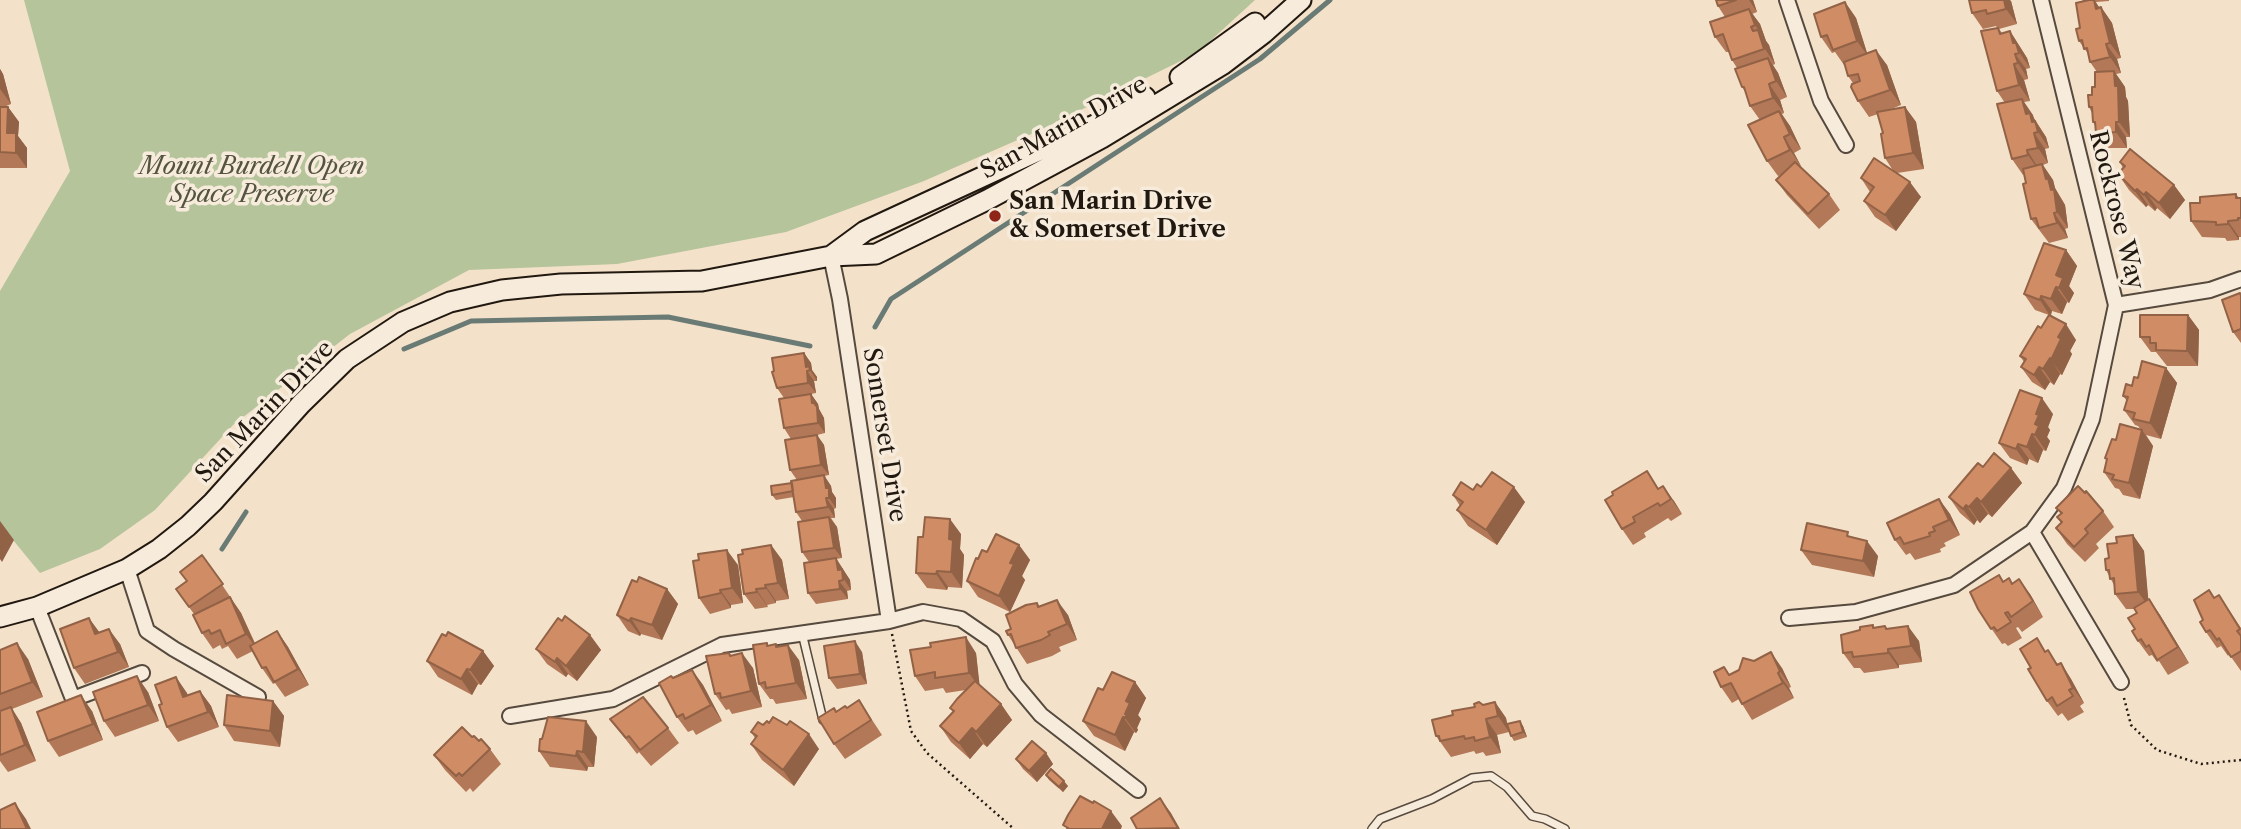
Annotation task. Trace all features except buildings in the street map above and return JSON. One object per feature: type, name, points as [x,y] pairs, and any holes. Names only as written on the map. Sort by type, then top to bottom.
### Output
[{"type":"main road","name":"San Marin Drive","points":[[831,256],[865,231],[1101,122],[1179,78],[1250,27],[1281,0]]},
{"type":"main road","name":"San Marin Drive","points":[[0,617],[37,607],[127,569],[159,549],[214,502],[301,404],[347,359],[403,322],[450,302],[502,290],[561,284],[702,281],[831,256],[876,254],[987,200],[1101,138],[1222,65],[1301,0]]},
{"type":"street","points":[[1787,0],[1821,101],[1846,145]]},
{"type":"street","name":"Rockrose Way","points":[[1789,618],[1856,612],[1954,585],[2032,533],[2064,488],[2091,419],[2116,305],[2041,0]]},
{"type":"street","name":"Somerset Drive","points":[[831,256],[840,299],[889,621]]},
{"type":"street","points":[[2116,305],[2210,290],[2241,279]]},
{"type":"street","points":[[2032,533],[2121,682]]},
{"type":"street","points":[[127,569],[147,631],[258,697]]},
{"type":"street","points":[[37,607],[67,702],[142,673]]},
{"type":"street","points":[[510,716],[613,699],[722,645],[889,621],[923,612],[961,619],[993,641],[1015,684],[1041,715],[1138,790]]},
{"type":"lane","points":[[802,632],[823,720]]},
{"type":"lane","points":[[1372,829],[1380,819],[1432,799],[1472,778],[1491,776],[1507,787],[1532,816],[1545,819],[1564,829]]},
{"type":"path","points":[[889,621],[911,732],[927,754],[1014,829]]},
{"type":"path","points":[[2127,714],[2131,725],[2157,750],[2201,764],[2241,760]]},
{"type":"green space","name":"Mount Burdell Open Space Preserve","points":[[24,0],[1255,0],[1197,53],[1038,131],[924,181],[786,232],[617,264],[469,270],[350,334],[233,425],[155,510],[100,549],[40,573],[0,524],[0,291],[70,171]]},
{"type":"waterway","points":[[875,327],[891,299],[1260,59],[1330,0]]},
{"type":"waterway","points":[[404,349],[471,321],[668,317],[810,346]]},
{"type":"waterway","points":[[222,549],[246,512]]},
{"type":"place","name":"San Marin Drive & Somerset Drive","points":[[995,216]]}]
